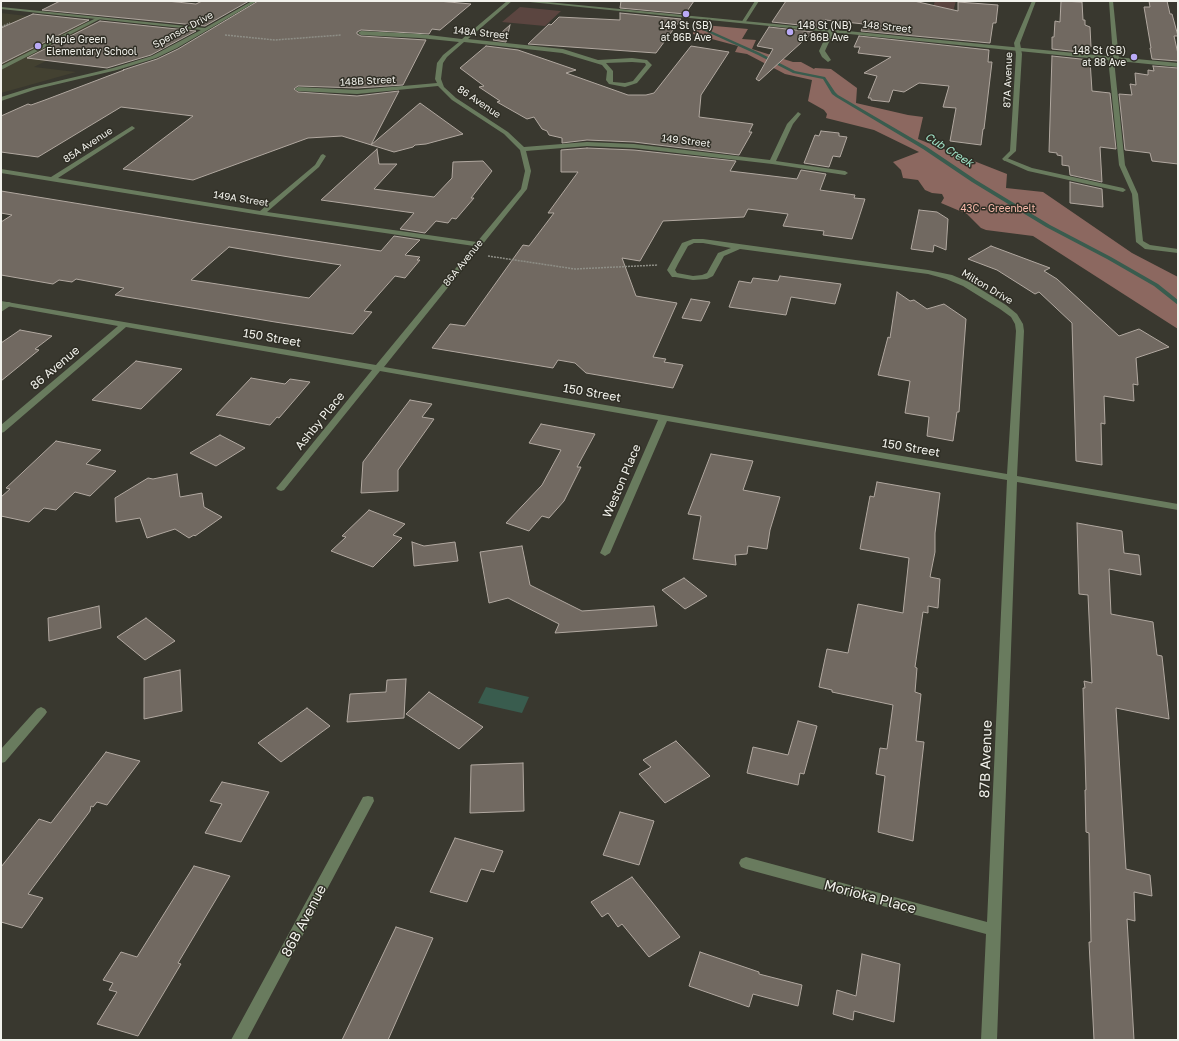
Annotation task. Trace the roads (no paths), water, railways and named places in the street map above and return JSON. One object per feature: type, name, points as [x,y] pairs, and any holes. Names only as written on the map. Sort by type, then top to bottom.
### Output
[{"type":"street","name":"Spenser Drive","points":[[1,99],[34,88],[137,63],[169,50],[255,1]]},
{"type":"street","name":"86 Avenue","points":[[510,1],[447,54],[440,63],[438,74],[440,84],[454,99],[506,133],[523,149]]},
{"type":"street","name":"148 Street","points":[[522,1],[1178,65]]},
{"type":"street","points":[[743,22],[757,1]]},
{"type":"street","name":"87A Avenue","points":[[1034,1],[1017,43],[1014,151],[1005,159],[1030,170],[1123,190]]},
{"type":"street","points":[[1111,1],[1122,165],[1135,194],[1140,242],[1148,247],[1178,251]]},
{"type":"street","points":[[1,8],[205,29]]},
{"type":"street","points":[[1,68],[100,18]]},
{"type":"street","points":[[828,60],[823,54],[822,50],[831,31]]},
{"type":"street","name":"148A Street","points":[[361,33],[400,34],[563,51],[604,64],[610,71],[609,80],[611,82],[625,85],[635,82],[649,65],[647,62],[632,60],[598,62]]},
{"type":"street","name":"148B Street","points":[[298,89],[350,92],[440,84]]},
{"type":"street","points":[[772,162],[790,124],[798,114]]},
{"type":"street","name":"85A Avenue","points":[[54,178],[132,128]]},
{"type":"street","name":"149 Street","points":[[523,149],[587,144],[627,145],[772,162],[845,173]]},
{"type":"street","name":"86A Avenue","points":[[377,369],[524,189],[528,171],[523,149]]},
{"type":"street","points":[[261,213],[317,166],[323,156]]},
{"type":"street","name":"149A Street","points":[[1,170],[261,213],[478,244]]},
{"type":"street","name":"Milton Drive","points":[[739,247],[721,255],[710,274],[704,277],[681,277],[672,272],[674,264],[685,245],[689,242],[703,241],[942,275],[961,282],[1009,311],[1017,320],[1020,331],[1012,478]]},
{"type":"street","points":[[1,310],[5,303]]},
{"type":"street","name":"150 Street","points":[[5,303],[1178,508]]},
{"type":"street","name":"86 Avenue","points":[[1,430],[124,325]]},
{"type":"street","name":"Ashby Place","points":[[281,488],[377,369]]},
{"type":"street","name":"Weston Place","points":[[605,553],[663,419]]},
{"type":"street","name":"87B Avenue","points":[[990,1040],[1012,478]]},
{"type":"street","points":[[1,758],[41,712]]},
{"type":"street","name":"86B Avenue","points":[[239,1040],[368,801]]},
{"type":"street","name":"Morioka Place","points":[[746,863],[994,930]]},
{"type":"waterway","name":"Cub Creek","points":[[704,29],[794,72],[824,78],[833,93],[837,96],[925,148],[974,181],[1048,226],[1156,285],[1178,303]]},
{"type":"place","name":"148 St (SB) at 86B Ave","points":[[686,14]]},
{"type":"place","name":"148 St (NB) at 86B Ave","points":[[790,32]]},
{"type":"place","name":"Maple Green Elementary School","points":[[38,46]]},
{"type":"place","name":"148 St (SB) at 88 Ave","points":[[1134,57]]},
{"type":"park label","name":"43C - Greenbelt","points":[[998,209]]}]
